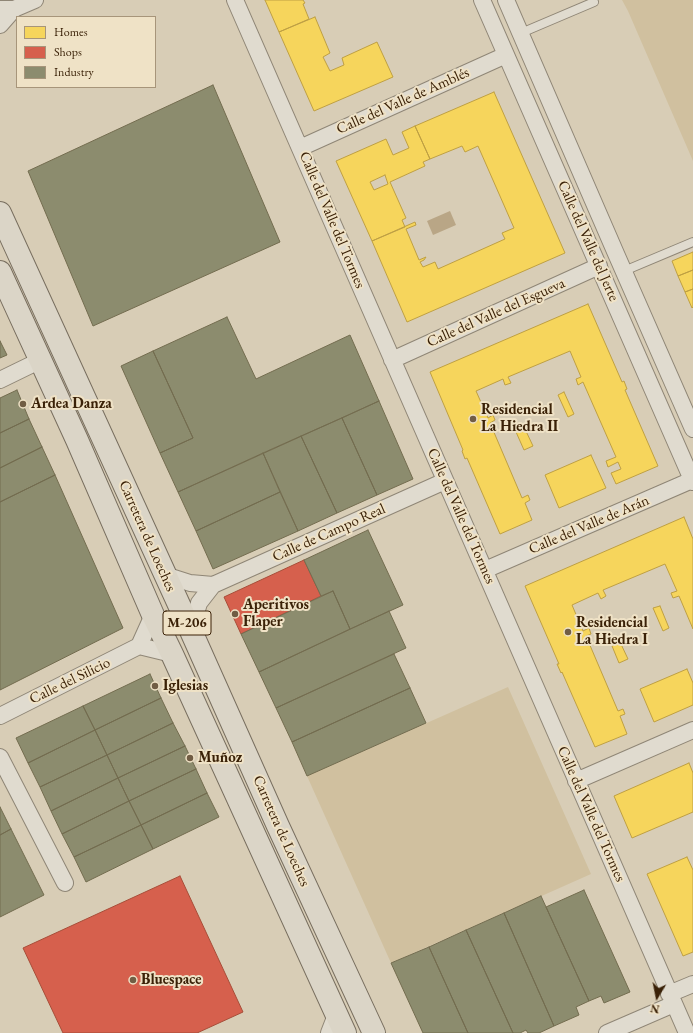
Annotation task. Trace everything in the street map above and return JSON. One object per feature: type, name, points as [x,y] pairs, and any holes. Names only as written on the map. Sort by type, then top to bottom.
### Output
[{"type":"main road","name":"Carretera de Loeches","points":[[0,213],[191,631],[278,826],[374,1033]]},
{"type":"main road","name":"Carretera de Loeches","points":[[0,272],[77,440],[152,615],[172,654],[337,1027]]},
{"type":"street","points":[[0,25],[7,9],[35,0]]},
{"type":"street","name":"Calle del Valle del Tormes","points":[[235,0],[687,1033]]},
{"type":"street","name":"Calle del Valle del Jerte","points":[[482,0],[693,481]]},
{"type":"street","name":"Calle del Valle del Jerte","points":[[506,0],[693,429]]},
{"type":"street","name":"Calle del Valle de Amblés","points":[[300,148],[506,55]]},
{"type":"street","name":"Calle del Valle del Esgueva","points":[[392,360],[599,266]]},
{"type":"street","points":[[0,380],[41,360]]},
{"type":"street","name":"Calle del Valle de Arán","points":[[485,570],[693,481]]},
{"type":"street","name":"Calle de Campo Real","points":[[165,575],[190,584],[213,585],[445,482]]},
{"type":"street","name":"Calle de Campo Real","points":[[191,631],[199,603],[213,585]]},
{"type":"street","points":[[152,615],[140,646],[172,654]]},
{"type":"street","name":"Calle del Silicio","points":[[0,716],[140,646]]},
{"type":"street","points":[[576,781],[693,730]]},
{"type":"street","points":[[0,757],[65,883]]},
{"type":"street","points":[[607,1033],[672,999],[693,984]]},
{"type":"lane","points":[[521,33],[594,2]]},
{"type":"lane","points":[[624,271],[693,242]]},
{"type":"shaded area","points":[[622,0],[693,0],[693,161],[628,11]]},
{"type":"shaded area","points":[[450,211],[456,225],[433,235],[427,221]]},
{"type":"shaded area","points":[[508,687],[591,874],[391,963],[307,776]]},
{"type":"building: Homes","points":[[265,0],[303,0],[305,3],[303,4],[309,19],[279,32]]},
{"type":"building: Homes","points":[[315,17],[330,53],[323,57],[330,71],[344,65],[342,58],[377,42],[393,77],[314,111],[279,32]]},
{"type":"building: Homes","points":[[494,92],[565,253],[407,322],[372,241],[415,222],[416,225],[406,229],[419,260],[426,257],[420,262],[423,267],[435,262],[438,269],[505,239],[502,233],[514,228],[478,146],[465,152],[462,146],[430,159],[415,126]]},
{"type":"building: Homes","points":[[415,126],[430,159],[423,162],[425,166],[390,182],[406,218],[402,220],[405,227],[372,241],[336,161],[386,139],[393,155],[409,148],[402,132]],"holes":[[[385,175],[388,184],[374,190],[370,182]]]},
{"type":"building: Homes","points":[[693,252],[693,270],[678,276],[672,261]]},
{"type":"building: Homes","points":[[693,270],[693,289],[685,292],[678,276]]},
{"type":"building: Homes","points":[[693,289],[693,307],[692,308],[685,292]]},
{"type":"building: Homes","name":"Residencial La Hiedra II","points":[[588,304],[622,382],[624,381],[627,389],[625,390],[658,466],[616,484],[611,473],[621,469],[618,462],[608,467],[606,461],[616,457],[583,382],[578,385],[576,379],[581,377],[570,351],[508,377],[511,383],[505,385],[503,379],[476,391],[488,418],[493,415],[495,420],[490,423],[522,498],[528,495],[530,500],[525,503],[532,520],[500,534],[467,458],[465,459],[463,450],[430,372]]},
{"type":"building: Homes","points":[[564,392],[574,414],[568,417],[558,395]]},
{"type":"building: Homes","points":[[525,429],[533,446],[524,450],[516,432]]},
{"type":"building: Homes","points":[[591,455],[606,488],[559,508],[545,475]]},
{"type":"building: Homes","name":"Residencial La Hiedra I","points":[[684,517],[693,539],[693,629],[679,596],[673,598],[671,593],[677,591],[665,564],[603,590],[606,596],[601,599],[598,593],[572,605],[583,631],[589,628],[591,634],[586,636],[618,711],[623,709],[625,714],[620,716],[627,734],[595,747],[562,672],[561,673],[557,664],[559,664],[525,586]]},
{"type":"building: Homes","points":[[660,606],[669,628],[663,631],[653,608]]},
{"type":"building: Homes","points":[[620,642],[628,659],[619,663],[612,646]]},
{"type":"building: Homes","points":[[687,669],[693,683],[693,705],[654,722],[640,689]]},
{"type":"building: Homes","points":[[689,763],[693,773],[693,812],[632,838],[614,796]]},
{"type":"building: Homes","points":[[687,857],[693,870],[693,952],[683,956],[647,874]]},
{"type":"building: Shops","points":[[304,560],[321,596],[241,634],[224,597]]},
{"type":"building: Shops","name":"Bluespace","points":[[180,876],[243,1012],[197,1033],[63,1033],[23,948]]},
{"type":"building: Industry","points":[[213,85],[280,242],[93,326],[28,171]]},
{"type":"building: Industry","points":[[227,317],[256,379],[350,335],[379,401],[178,492],[160,453],[193,438],[153,351]]},
{"type":"building: Industry","points":[[0,341],[7,355],[0,358]]},
{"type":"building: Industry","points":[[153,351],[193,438],[160,453],[121,366]]},
{"type":"building: Industry","points":[[17,390],[29,419],[0,433],[0,398]]},
{"type":"building: Industry","points":[[379,401],[413,479],[377,495],[342,418]]},
{"type":"building: Industry","points":[[342,418],[377,495],[337,513],[301,436]]},
{"type":"building: Industry","points":[[29,419],[42,447],[0,468],[0,433]]},
{"type":"building: Industry","points":[[301,436],[337,513],[298,531],[263,453]]},
{"type":"building: Industry","points":[[42,447],[55,475],[0,502],[0,468]]},
{"type":"building: Industry","points":[[263,453],[280,492],[196,531],[178,492]]},
{"type":"building: Industry","points":[[55,475],[123,628],[0,690],[0,502]]},
{"type":"building: Industry","points":[[280,492],[298,531],[213,569],[196,531]]},
{"type":"building: Industry","points":[[368,530],[403,605],[350,629],[333,591],[321,596],[304,560]]},
{"type":"building: Industry","points":[[333,591],[350,629],[259,672],[241,634]]},
{"type":"building: Industry","points":[[389,611],[406,648],[276,708],[259,672]]},
{"type":"building: Industry","points":[[394,654],[410,688],[292,742],[276,708]]},
{"type":"building: Industry","points":[[150,674],[161,698],[95,730],[83,706]]},
{"type":"building: Industry","points":[[410,688],[426,723],[307,776],[292,742]]},
{"type":"building: Industry","points":[[161,698],[173,723],[107,755],[95,730]]},
{"type":"building: Industry","points":[[83,706],[95,730],[28,763],[16,738]]},
{"type":"building: Industry","points":[[173,723],[185,746],[118,778],[107,755]]},
{"type":"building: Industry","points":[[95,730],[107,755],[40,787],[28,763]]},
{"type":"building: Industry","points":[[185,746],[196,769],[129,801],[118,778]]},
{"type":"building: Industry","points":[[107,755],[118,778],[51,811],[40,787]]},
{"type":"building: Industry","points":[[196,769],[207,793],[141,825],[129,801]]},
{"type":"building: Industry","points":[[118,778],[129,801],[62,834],[51,811]]},
{"type":"building: Industry","points":[[207,793],[219,817],[153,849],[141,825]]},
{"type":"building: Industry","points":[[129,801],[141,825],[74,857],[62,834]]},
{"type":"building: Industry","points":[[0,807],[11,829],[0,835]]},
{"type":"building: Industry","points":[[141,825],[153,849],[86,882],[74,857]]},
{"type":"building: Industry","points":[[11,829],[44,895],[0,917],[0,835]]},
{"type":"building: Industry","points":[[584,890],[630,992],[604,1003],[601,996],[589,1001],[546,907]]},
{"type":"building: Industry","points":[[541,896],[589,1001],[576,1007],[579,1015],[554,1026],[504,913]]},
{"type":"building: Industry","points":[[504,913],[554,1026],[539,1033],[528,1033],[526,1030],[520,1033],[513,1033],[466,930]]},
{"type":"building: Industry","points":[[466,930],[513,1033],[468,1033],[429,947]]},
{"type":"building: Industry","points":[[429,947],[468,1033],[423,1033],[391,963]]},
{"type":"place","name":"Ardea Danza","points":[[23,404]]},
{"type":"place","name":"Residencial La Hiedra II","points":[[473,419]]},
{"type":"place","name":"Aperitivos Flaper","points":[[235,614]]},
{"type":"place","name":"Residencial La Hiedra I","points":[[568,632]]},
{"type":"place","name":"Iglesias","points":[[155,686]]},
{"type":"place","name":"Muñoz","points":[[190,758]]},
{"type":"place","name":"Bluespace","points":[[133,980]]}]
